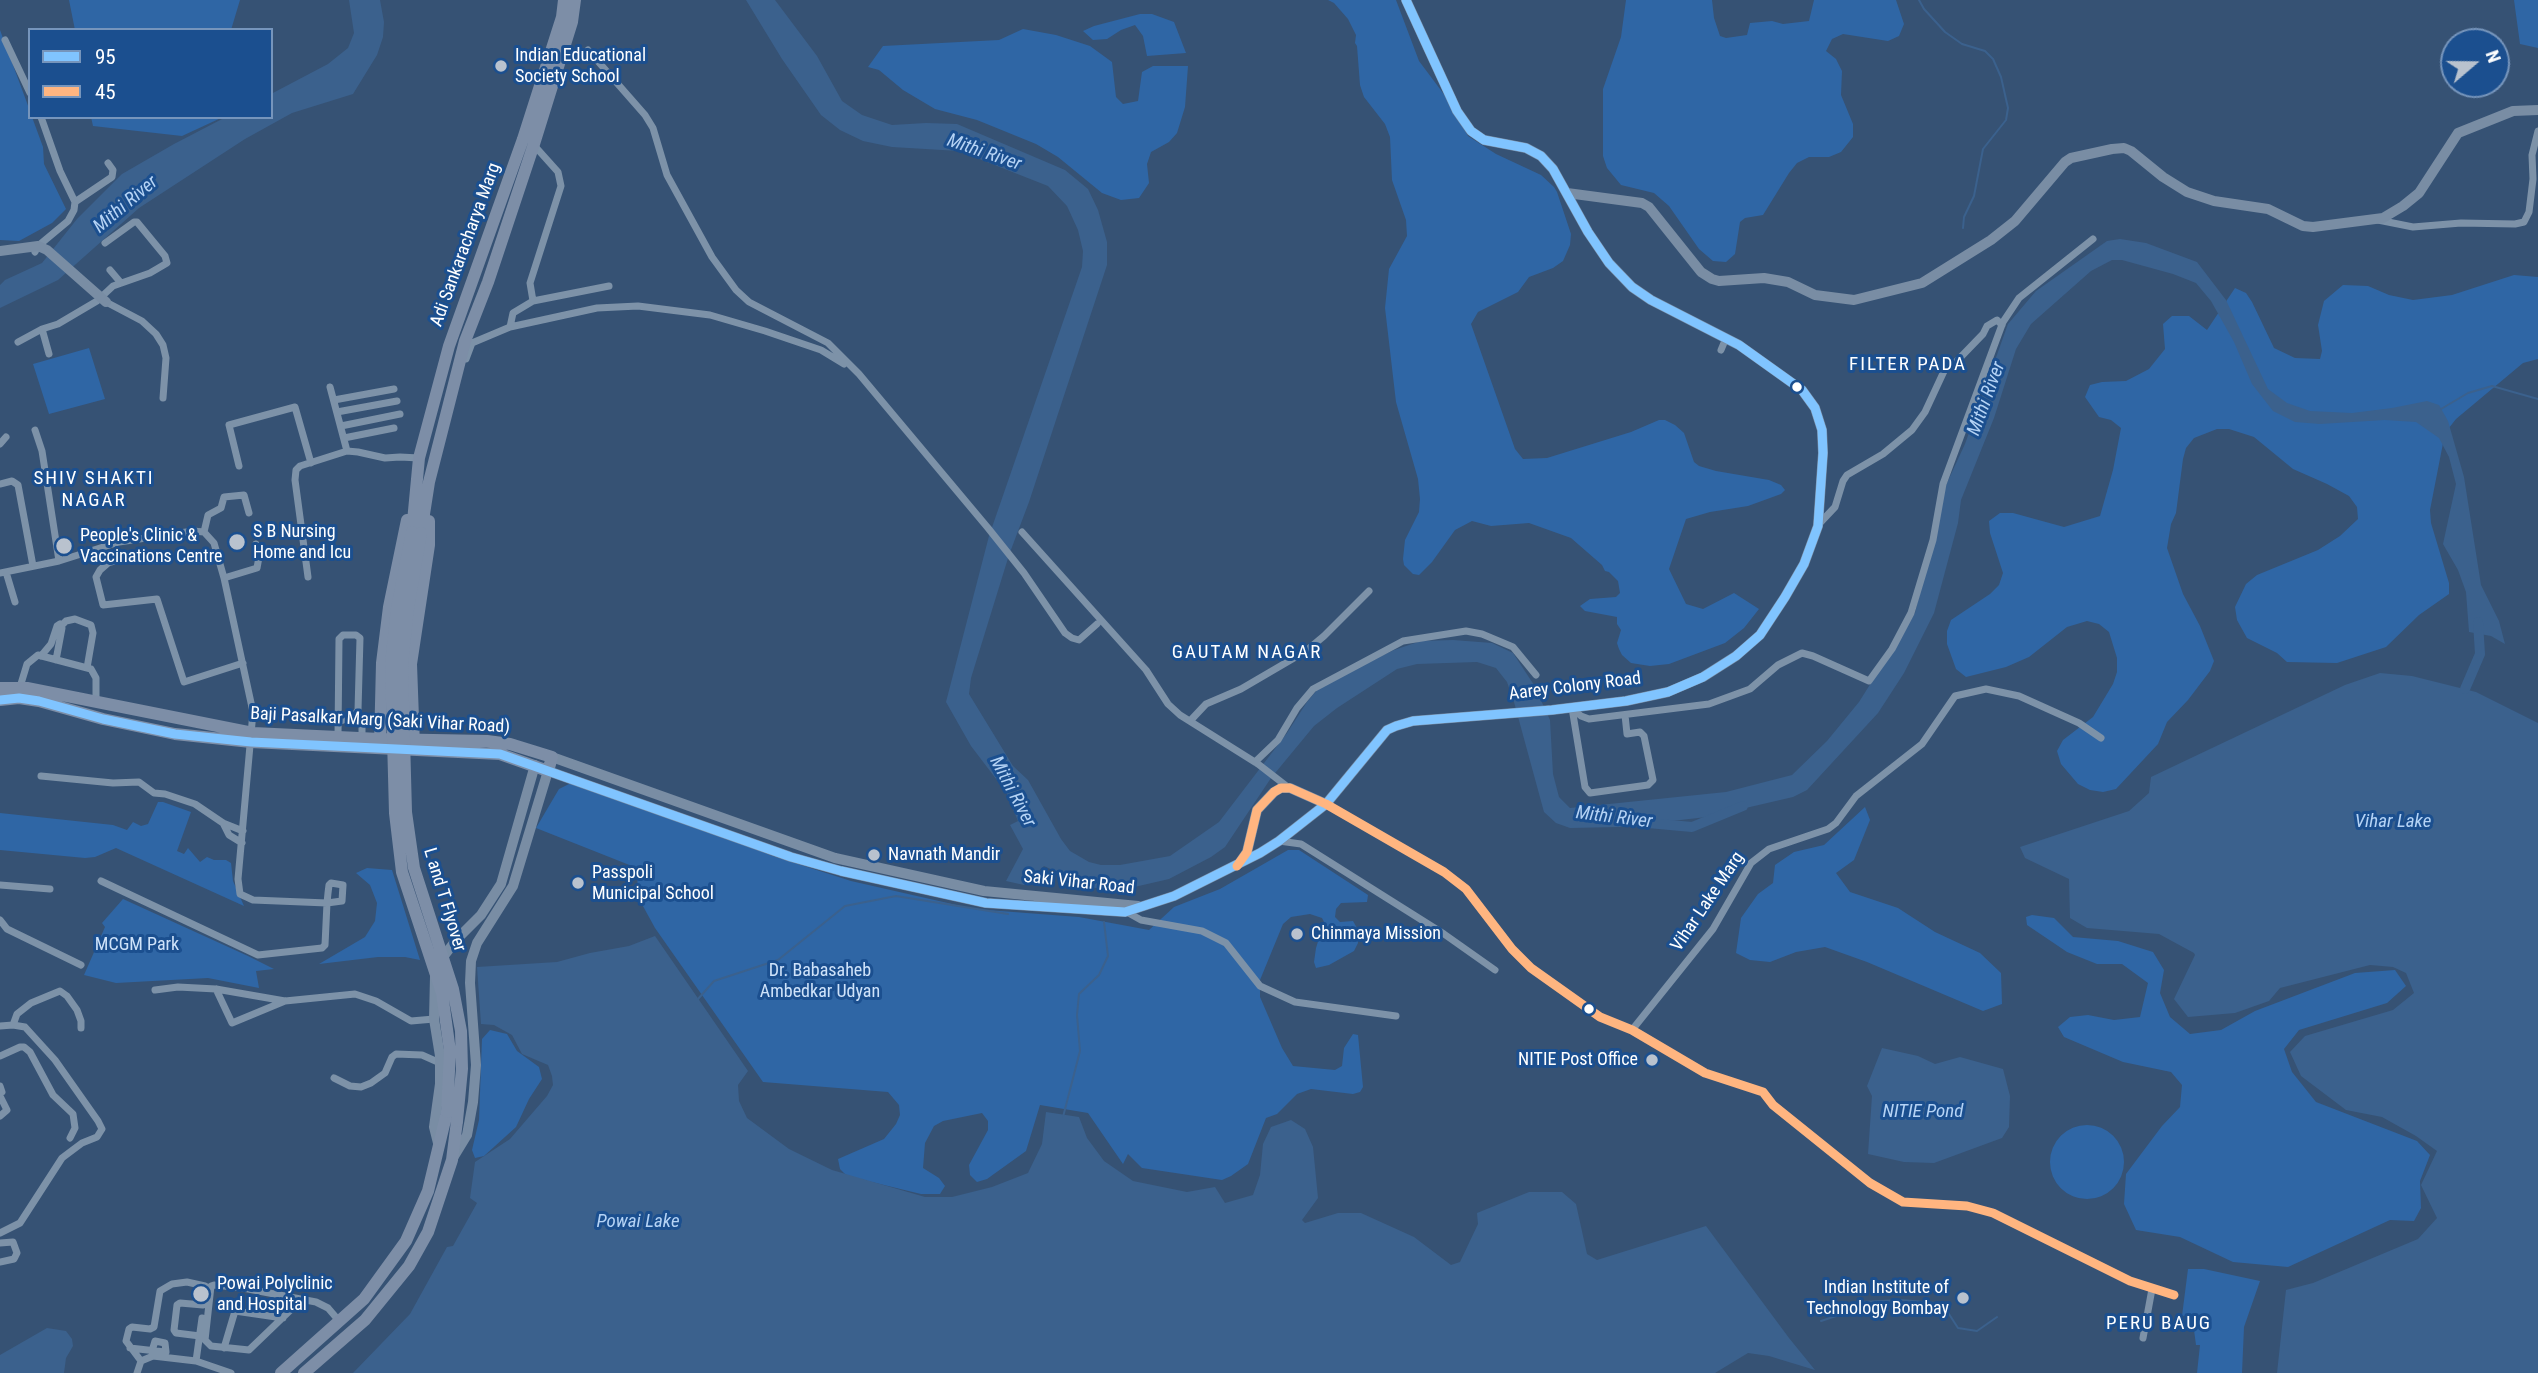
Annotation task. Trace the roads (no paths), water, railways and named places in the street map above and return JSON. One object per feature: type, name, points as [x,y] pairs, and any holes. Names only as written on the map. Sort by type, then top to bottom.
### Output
[{"type":"main road","name":"Adi Sankaracharya Marg","points":[[429,482],[470,322],[488,282],[529,140],[564,0]]},
{"type":"main road","name":"Adi Sankaracharya Marg","points":[[415,504],[419,458],[457,317],[529,140],[572,22],[575,0]]},
{"type":"main road","name":"Aarey Colony Road","points":[[1141,906],[1161,901],[1237,866],[1279,841],[1326,804],[1387,730],[1413,721],[1626,701],[1668,692],[1703,677],[1736,656],[1760,635],[1804,564],[1818,526],[1822,430],[1815,408],[1802,390],[1726,338],[1651,300],[1632,287],[1609,263],[1595,243],[1553,169],[1541,156],[1526,148],[1484,140],[1471,131],[1457,111],[1406,0]]},
{"type":"main road","points":[[1567,193],[1642,203],[1649,207],[1701,272],[1719,282],[1765,278],[1788,282],[1815,295],[1853,300],[1907,288],[1938,274],[1991,240],[2015,221],[2071,158],[2112,149],[2131,151],[2163,177],[2188,192],[2214,201],[2276,211],[2303,226],[2313,227],[2376,220],[2403,206],[2419,193],[2458,133],[2513,111],[2538,110]]},
{"type":"main road","points":[[0,251],[41,251],[101,299]]},
{"type":"main road","points":[[0,258],[41,251]]},
{"type":"main road","points":[[414,744],[411,681],[418,609],[429,545],[429,482]]},
{"type":"main road","name":"L and T Flyover","points":[[416,533],[429,482]]},
{"type":"main road","points":[[380,744],[388,607],[407,520],[415,504]]},
{"type":"main road","name":"L and T Flyover","points":[[415,504],[416,533],[402,665],[406,813],[414,869],[453,989],[461,1031],[462,1069],[452,1116],[439,1150]]},
{"type":"main road","points":[[382,681],[411,681]]},
{"type":"main road","name":"Baji Pasalkar Marg (Saki Vihar Road)","points":[[0,688],[20,687],[96,701],[252,738],[338,736],[362,738],[380,744]]},
{"type":"main road","name":"Baji Pasalkar Marg (Saki Vihar Road)","points":[[0,699],[39,701],[97,718],[175,734],[380,744],[486,741],[510,744],[536,759],[548,771]]},
{"type":"main road","points":[[304,1373],[365,1320],[409,1266],[428,1231],[452,1160],[467,1135],[476,1065],[471,961],[485,929],[513,886],[552,757]]},
{"type":"main road","name":"Baji Pasalkar Marg (Saki Vihar Road)","points":[[536,759],[552,757]]},
{"type":"main road","name":"Saki Vihar Road","points":[[552,757],[835,858],[964,892]]},
{"type":"main road","points":[[281,1373],[369,1293],[405,1241],[428,1191],[439,1150],[434,1127],[440,1063],[434,1019],[434,980],[439,963],[457,939],[481,915],[501,884],[536,759]]},
{"type":"main road","name":"Saki Vihar Road","points":[[548,771],[791,857],[841,872],[1014,899],[1124,908],[1141,906]]},
{"type":"main road","points":[[616,795],[621,782]]},
{"type":"main road","points":[[1237,866],[1247,852],[1257,810],[1274,792],[1286,784],[1326,804]]},
{"type":"main road","name":"L and T Flyover","points":[[452,1116],[452,1160]]},
{"type":"street","points":[[5,40],[28,89]]},
{"type":"street","points":[[588,50],[653,128],[667,175],[712,257],[736,289],[749,302],[828,343],[859,374],[1024,573],[1065,633],[1079,639],[1097,624]]},
{"type":"street","points":[[41,251],[68,221],[75,202],[54,156],[42,119]]},
{"type":"street","points":[[2376,220],[2413,227],[2524,222],[2529,212],[2533,179],[2532,155],[2538,131]]},
{"type":"street","points":[[529,140],[558,172],[561,186],[530,283],[533,301]]},
{"type":"street","points":[[75,202],[112,177],[113,170],[108,163]]},
{"type":"street","points":[[18,342],[58,324],[101,299],[121,283],[149,273],[164,265],[167,260],[137,222],[130,224],[105,243]]},
{"type":"street","points":[[1572,708],[1589,719],[1709,704],[1750,689],[1778,665],[1802,653],[1808,653],[1869,681],[1892,649],[1911,613],[1933,540],[1943,484],[2002,325],[2019,299],[2093,239]]},
{"type":"street","points":[[110,270],[121,283]]},
{"type":"street","points":[[510,327],[513,313],[533,301],[609,286]]},
{"type":"street","points":[[101,299],[142,321],[163,345],[166,358],[163,398]]},
{"type":"street","points":[[457,371],[465,361],[472,343],[510,327],[597,308],[638,306],[721,318],[821,349],[859,374]]},
{"type":"street","points":[[1818,526],[1835,507],[1847,475],[1883,454],[1912,430],[1925,412],[1945,369],[1983,334],[1987,326],[1997,320],[2002,325]]},
{"type":"street","points":[[42,329],[49,354]]},
{"type":"street","points":[[1721,350],[1726,338]]},
{"type":"street","points":[[330,387],[347,451]]},
{"type":"street","points":[[334,400],[394,388]]},
{"type":"street","points":[[337,412],[397,401]]},
{"type":"street","points":[[239,466],[229,425],[295,407],[311,463]]},
{"type":"street","points":[[341,426],[400,414]]},
{"type":"street","points":[[344,438],[394,428]]},
{"type":"street","points":[[35,430],[42,451],[59,561]]},
{"type":"street","points":[[0,444],[6,437]]},
{"type":"street","points":[[308,577],[295,480],[300,466],[347,451],[384,458],[419,458]]},
{"type":"street","points":[[0,484],[12,481],[17,483],[33,566]]},
{"type":"street","points":[[204,532],[208,515],[221,508],[224,497],[244,495],[249,513]]},
{"type":"street","points":[[15,602],[3,573],[59,561],[119,542],[193,531],[204,532],[214,543],[225,578],[253,712],[238,879],[240,894],[253,900],[324,903],[322,948],[258,956],[100,881]]},
{"type":"street","points":[[1022,532],[1146,670],[1168,704],[1286,784]]},
{"type":"street","points":[[225,578],[257,568],[259,557],[256,544]]},
{"type":"street","points":[[140,554],[108,563],[100,570],[96,577],[103,605],[157,599],[184,682],[243,663]]},
{"type":"street","points":[[1190,721],[1206,704],[1260,679],[1306,651],[1369,591]]},
{"type":"street","points":[[41,656],[51,644],[57,626],[69,619],[75,619],[91,625],[93,633],[87,668]]},
{"type":"street","points":[[56,660],[62,625]]},
{"type":"street","points":[[1256,763],[1278,740],[1297,708],[1313,689],[1403,641],[1452,632],[1482,634],[1513,647],[1536,675]]},
{"type":"street","points":[[338,722],[356,713],[359,706],[360,638],[356,635],[343,635],[339,639],[338,722],[338,736]]},
{"type":"street","points":[[20,687],[27,664],[36,656],[87,668],[93,671],[96,678],[97,718]]},
{"type":"street","name":"Vihar Lake Marg","points":[[1632,1030],[1713,929],[1751,863],[1769,849],[1828,829],[1836,823],[1856,796],[1922,744],[1955,696],[1986,689],[2019,696],[2079,723],[2101,738]]},
{"type":"street","points":[[1572,708],[1585,787],[1590,793],[1648,785],[1653,780],[1644,736],[1640,732],[1627,734],[1625,715]]},
{"type":"street","points":[[356,713],[362,722],[362,738]]},
{"type":"street","points":[[41,776],[113,783],[139,782],[154,793],[195,804],[223,823],[243,831]]},
{"type":"street","points":[[1326,804],[1444,872],[1466,889],[1512,949],[1531,968],[1600,1017],[1632,1030],[1705,1073],[1763,1093],[1773,1105],[1870,1183],[1903,1202],[1967,1206],[1993,1213],[2130,1282],[2174,1296]]},
{"type":"street","points":[[223,823],[228,834],[242,843]]},
{"type":"street","points":[[1279,841],[1301,844],[1444,934],[1494,970]]},
{"type":"street","points":[[0,885],[50,889]]},
{"type":"street","points":[[1124,908],[1141,920],[1202,931],[1226,943],[1260,986],[1295,1002],[1395,1016]]},
{"type":"street","points":[[0,920],[7,929],[80,965]]},
{"type":"street","points":[[155,990],[178,987],[216,989],[285,1001],[355,994],[376,1001],[411,1021],[434,1019]]},
{"type":"street","points":[[216,989],[232,1023],[285,1001]]},
{"type":"street","points":[[13,1024],[17,1014],[31,1003],[60,991],[77,1010],[81,1028]]},
{"type":"street","points":[[0,1026],[13,1024],[25,1027],[40,1043],[102,1129],[101,1133],[64,1156],[20,1223],[0,1233]]},
{"type":"street","points":[[0,1056],[20,1047],[27,1049],[53,1095],[73,1114],[75,1128],[66,1140],[64,1156]]},
{"type":"street","points":[[334,1078],[350,1086],[361,1087],[385,1073],[396,1054],[422,1055],[440,1063]]},
{"type":"street","points":[[0,1116],[7,1110],[1,1091]]},
{"type":"street","points":[[70,1138],[75,1147]]},
{"type":"street","points":[[0,1243],[13,1241],[17,1253],[15,1259],[0,1262]]},
{"type":"street","points":[[141,1361],[126,1341],[129,1329],[154,1327],[160,1291],[172,1284],[187,1282],[205,1286],[203,1305],[177,1305],[174,1330],[176,1333],[200,1336]]},
{"type":"street","points":[[301,1300],[249,1350],[211,1346],[205,1340],[211,1286],[214,1285],[316,1302],[328,1308],[340,1322]]},
{"type":"street","points":[[2143,1338],[2152,1289]]},
{"type":"street","points":[[224,1348],[235,1311],[283,1318]]},
{"type":"street","points":[[196,1359],[202,1318]]},
{"type":"street","points":[[209,1365],[211,1346]]},
{"type":"street","points":[[130,1348],[196,1359],[231,1373]]},
{"type":"street","points":[[137,1373],[141,1361],[153,1356],[196,1359]]},
{"type":"water","points":[[349,0],[380,0],[384,22],[383,37],[377,55],[353,94],[292,113],[245,139],[139,208],[58,280],[0,308],[0,285],[5,280],[42,263],[77,219],[122,174],[222,119],[273,119],[273,93],[328,64],[348,48],[354,33]]},
{"type":"water","points":[[746,0],[775,0],[817,56],[842,101],[862,115],[892,125],[957,124],[1065,170],[1088,189],[1098,210],[1107,242],[1107,265],[1009,555],[971,678],[969,694],[1013,766],[1028,780],[1061,839],[1070,851],[1089,862],[1120,865],[1170,856],[1219,822],[1317,690],[1394,650],[1421,641],[1492,643],[1513,653],[1534,685],[1550,720],[1553,774],[1559,797],[1570,808],[1726,792],[1792,775],[1827,741],[1859,702],[1915,613],[1946,485],[1965,444],[2008,324],[2036,291],[2107,241],[2120,239],[2146,243],[2197,262],[2226,300],[2268,389],[2287,403],[2310,411],[2352,413],[2427,401],[2439,405],[2448,421],[2464,477],[2481,585],[2499,621],[2505,644],[2491,636],[2469,632],[2466,592],[2458,570],[2443,544],[2456,484],[2449,457],[2439,438],[2416,422],[2385,420],[2320,424],[2295,422],[2273,411],[2252,384],[2234,342],[2211,301],[2196,283],[2122,260],[2112,260],[2091,271],[2031,324],[2016,349],[1994,418],[1961,500],[1958,523],[1934,613],[1904,673],[1878,713],[1807,790],[1793,797],[1707,817],[1618,827],[1570,828],[1556,823],[1544,812],[1514,702],[1507,682],[1496,668],[1477,662],[1417,664],[1397,669],[1314,726],[1271,778],[1225,847],[1211,857],[1169,879],[1130,888],[1109,890],[1089,887],[1044,866],[1024,885],[1006,881],[1023,849],[1010,825],[1018,821],[1006,792],[971,746],[946,702],[989,536],[1082,267],[1083,251],[1078,230],[1067,206],[1048,186],[959,151],[892,147],[863,141],[840,130],[821,115]]},
{"type":"water","name":"Vihar Lake","points":[[2380,673],[2412,676],[2476,692],[2538,723],[2538,1373],[2277,1373],[2286,1290],[2313,1283],[2418,1239],[2437,1218],[2421,1185],[2437,1151],[2382,1117],[2346,1110],[2301,1076],[2290,1052],[2305,1036],[2393,1010],[2414,993],[2406,973],[2393,967],[2370,965],[2280,988],[2269,1001],[2235,1013],[2188,1017],[2174,999],[2194,953],[2159,934],[2087,928],[2070,918],[2069,879],[2025,858],[2020,847],[2129,811],[2149,793],[2151,777],[2345,685]]},
{"type":"water","name":"Powai Lake","points":[[655,936],[748,1071],[738,1085],[739,1101],[747,1118],[789,1149],[832,1170],[925,1197],[952,1197],[992,1187],[1028,1173],[1042,1144],[1046,1112],[1079,1117],[1087,1138],[1104,1161],[1133,1181],[1187,1192],[1215,1187],[1225,1203],[1253,1195],[1260,1175],[1263,1144],[1271,1127],[1291,1120],[1305,1129],[1313,1147],[1318,1198],[1302,1220],[1305,1223],[1338,1213],[1361,1213],[1414,1237],[1451,1265],[1460,1262],[1478,1224],[1477,1213],[1529,1192],[1562,1192],[1576,1204],[1587,1254],[1597,1260],[1706,1226],[1815,1370],[1769,1356],[1748,1353],[1715,1373],[353,1373],[410,1314],[447,1247],[453,1246],[477,1203],[470,1198],[475,1162],[510,1139],[547,1096],[553,1085],[548,1065],[522,1054],[512,1035],[494,1025],[481,1024],[477,967],[557,962],[629,946]]},
{"type":"water","name":"NITIE Pond","points":[[1882,1048],[1918,1056],[1935,1064],[1960,1057],[2003,1069],[2010,1096],[2009,1127],[2002,1138],[1934,1163],[1904,1162],[1868,1154],[1872,1096],[1867,1086]]},
{"type":"water","points":[[47,1328],[66,1331],[72,1339],[73,1346],[66,1358],[64,1373],[0,1373],[0,1355]]},
{"type":"waterway","points":[[1919,0],[1945,32],[1962,44],[1985,51],[1993,59],[2001,77],[2008,108],[2006,120],[1983,149],[1974,196],[1964,217],[1963,228]]},
{"type":"waterway","points":[[2441,409],[2468,393],[2492,386],[2538,399]]},
{"type":"waterway","name":"Mithi River","points":[[2465,689],[2480,654],[2478,622]]},
{"type":"waterway","name":"Mithi River","points":[[1637,822],[1692,827],[1743,806]]},
{"type":"waterway","points":[[698,999],[714,981],[778,960],[845,906],[896,896],[1008,914]]},
{"type":"waterway","points":[[1063,1117],[1080,1051],[1077,1015],[1079,994],[1099,975],[1108,956],[1104,922]]},
{"type":"waterway","points":[[1821,1321],[1839,1315],[1860,1302],[1901,1300],[1936,1303],[1947,1311],[1958,1328],[1977,1331],[1997,1317]]},
{"type":"place","name":"Indian Educational Society School","points":[[501,66]]},
{"type":"place","name":"S B Nursing Home and Icu","points":[[237,542]]},
{"type":"place","name":"People's Clinic & Vaccinations Centre","points":[[64,546]]},
{"type":"place","name":"Navnath Mandir","points":[[874,855]]},
{"type":"place","name":"Passpoli Municipal School","points":[[578,883]]},
{"type":"place","name":"Chinmaya Mission","points":[[1297,934]]},
{"type":"place","name":"NITIE Post Office","points":[[1652,1060]]},
{"type":"place","name":"Powai Polyclinic and Hospital","points":[[201,1294]]},
{"type":"place","name":"Indian Institute of Technology Bombay","points":[[1963,1298]]},
{"type":"district","name":"FILTER PADA","points":[[1908,365]]},
{"type":"district","name":"SHIV SHAKTI NAGAR","points":[[94,490]]},
{"type":"district","name":"GAUTAM NAGAR","points":[[1247,653]]},
{"type":"district","name":"PERU BAUG","points":[[2159,1324]]},
{"type":"park label","name":"MCGM Park","points":[[137,945]]},
{"type":"park label","name":"Dr. Babasaheb Ambedkar Udyan","points":[[820,981]]}]
